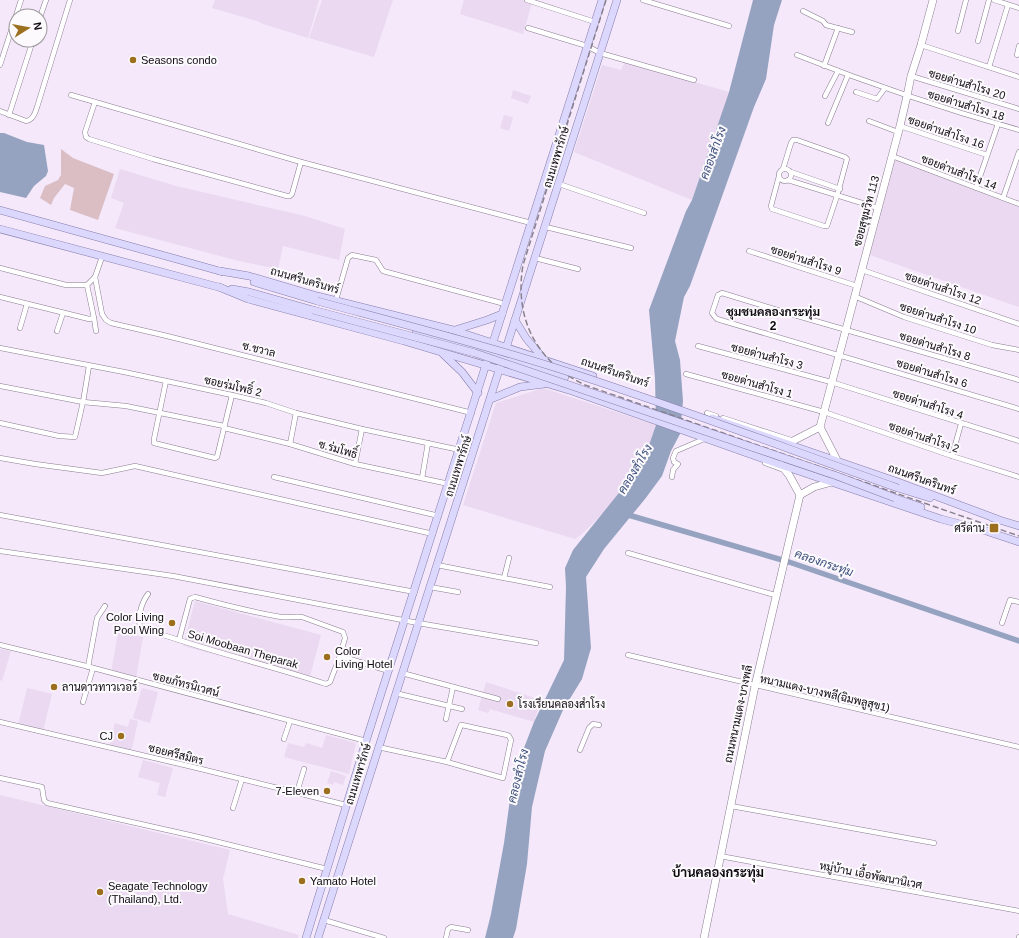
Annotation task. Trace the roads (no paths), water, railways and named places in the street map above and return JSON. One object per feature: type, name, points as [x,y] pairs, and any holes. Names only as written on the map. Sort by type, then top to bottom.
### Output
[{"type":"main road","name":"ถนนเทพารักษ์","points":[[306,936],[366,741],[472,413],[505,304],[602,0]]},
{"type":"main road","name":"ถนนเทพารักษ์","points":[[318,937],[395,693],[546,227],[617,0]]},
{"type":"main road","name":"ซอยสุขุมวิท 113","points":[[820,427],[908,96],[911,76],[934,0]]},
{"type":"main road","name":"ถนนศรีนครินทร์","points":[[0,210],[220,271],[317,301],[479,344],[552,367],[713,422],[898,488],[1019,526]]},
{"type":"main road","points":[[0,229],[219,287],[249,292],[475,353],[837,476],[1019,542]]},
{"type":"main road","name":"ถนนศรีนครินทร์","points":[[220,271],[249,276],[452,330],[507,347],[759,434],[791,442],[838,462],[898,482],[997,519]]},
{"type":"main road","points":[[219,287],[248,299],[404,341],[548,383],[755,455],[784,468],[832,482],[940,519],[994,533]]},
{"type":"main road","points":[[452,330],[502,314]]},
{"type":"main road","points":[[404,341],[411,339],[416,332],[415,324],[409,319]]},
{"type":"main road","points":[[515,320],[534,350],[545,360]]},
{"type":"main road","points":[[416,332],[504,357],[565,377]]},
{"type":"main road","points":[[439,351],[450,359],[478,393]]},
{"type":"main road","points":[[572,391],[565,386],[564,380],[569,372],[578,371]]},
{"type":"main road","points":[[491,398],[520,387],[548,383]]},
{"type":"main road","points":[[791,442],[820,427],[838,462]]},
{"type":"main road","points":[[784,468],[800,495],[814,487],[832,482]]},
{"type":"main road","name":"ถนนหนามแดง-บางพลี","points":[[704,938],[755,686],[775,595],[800,495]]},
{"type":"main road","points":[[306,936],[318,937]]},
{"type":"street","points":[[0,65],[21,0]]},
{"type":"street","points":[[0,111],[26,121],[32,118],[38,104],[70,0]]},
{"type":"street","points":[[527,0],[595,22]]},
{"type":"street","points":[[643,0],[729,26]]},
{"type":"street","points":[[958,31],[966,0]]},
{"type":"street","points":[[978,41],[989,0]]},
{"type":"street","points":[[994,0],[1019,8]]},
{"type":"street","points":[[990,67],[1008,5]]},
{"type":"street","points":[[803,11],[823,21],[826,25],[852,32]]},
{"type":"street","points":[[528,28],[587,46],[600,53],[694,80]]},
{"type":"street","points":[[824,66],[838,28]]},
{"type":"street","points":[[921,45],[1019,77]]},
{"type":"street","points":[[1017,55],[1019,46]]},
{"type":"street","points":[[9,115],[30,48]]},
{"type":"street","name":"ซอยด่านสำโรง 18","points":[[797,55],[908,96],[1019,130]]},
{"type":"street","points":[[825,96],[838,71]]},
{"type":"street","points":[[828,123],[848,75]]},
{"type":"street","name":"ซอยด่านสำโรง 20","points":[[911,76],[1019,109]]},
{"type":"street","points":[[856,92],[877,99],[885,88]]},
{"type":"street","points":[[71,96],[301,162],[531,223]]},
{"type":"street","points":[[95,102],[85,132],[86,137],[138,155],[287,196],[292,194],[301,162]]},
{"type":"street","name":"ซอยด่านสำโรง 16","points":[[869,122],[899,129],[987,155]]},
{"type":"street","points":[[976,188],[998,124]]},
{"type":"street","points":[[793,140],[797,140],[847,159],[838,196],[827,226],[772,209],[771,206],[779,176],[793,140]]},
{"type":"street","points":[[1003,198],[1019,152]]},
{"type":"street","name":"ซอยด่านสำโรง 14","points":[[892,156],[1019,204]]},
{"type":"street","points":[[783,169],[787,168],[791,172],[840,188]]},
{"type":"street","points":[[788,180],[792,176],[791,172]]},
{"type":"street","points":[[779,176],[783,181],[788,180],[878,208]]},
{"type":"street","points":[[559,184],[644,213]]},
{"type":"street","points":[[546,227],[631,248]]},
{"type":"street","name":"ซอยด่านสำโรง 9","points":[[749,251],[857,286]]},
{"type":"street","points":[[336,300],[348,258],[352,255],[376,260],[383,271],[505,304]]},
{"type":"street","points":[[0,268],[66,285],[87,285],[95,277],[102,257]]},
{"type":"street","points":[[535,258],[578,269]]},
{"type":"street","name":"ซอยด่านสำโรง 12","points":[[862,270],[1019,324]]},
{"type":"street","name":"ซ.ชวาล","points":[[95,277],[102,314],[106,320],[111,323],[472,413]]},
{"type":"street","points":[[87,285],[96,331]]},
{"type":"street","name":"ซอยด่านสำโรง 8","points":[[715,304],[718,295],[722,293],[1019,380]]},
{"type":"street","name":"ซอยด่านสำโรง 10","points":[[854,296],[904,317],[992,345],[1019,350]]},
{"type":"street","points":[[0,297],[85,319],[94,318]]},
{"type":"street","points":[[20,328],[27,304]]},
{"type":"street","name":"ซอยด่านสำโรง 6","points":[[715,304],[712,313],[717,319],[839,354],[1019,409]]},
{"type":"street","points":[[57,331],[62,313]]},
{"type":"street","name":"ซอยด่านสำโรง 3","points":[[698,346],[831,382]]},
{"type":"street","name":"ซอยร่มโพธิ์ 2","points":[[0,348],[232,395],[266,403],[296,413],[362,429],[460,450]]},
{"type":"street","points":[[0,423],[59,436],[73,437],[76,435],[89,366]]},
{"type":"street","name":"ซอยด่านสำโรง 1","points":[[686,374],[824,412]]},
{"type":"street","points":[[166,381],[154,441],[157,444],[178,450],[216,458],[232,395]]},
{"type":"street","name":"ซอยด่านสำโรง 4","points":[[831,382],[1019,441]]},
{"type":"street","name":"ซ.ร่มโพธิ์","points":[[0,386],[83,402],[120,405],[160,412],[290,444],[355,464],[449,484]]},
{"type":"street","name":"ซอยด่านสำโรง 2","points":[[824,412],[952,456],[1019,477]]},
{"type":"street","points":[[290,444],[296,413]]},
{"type":"street","points":[[707,413],[791,442]]},
{"type":"street","points":[[952,456],[961,424]]},
{"type":"street","points":[[355,464],[362,429]]},
{"type":"street","points":[[672,477],[673,470],[678,464],[674,462],[673,458],[676,451],[702,438],[784,468]]},
{"type":"street","points":[[422,478],[428,444]]},
{"type":"street","points":[[0,458],[102,473],[135,466],[433,534]]},
{"type":"street","points":[[274,477],[439,516]]},
{"type":"street","points":[[0,515],[414,592]]},
{"type":"street","points":[[0,551],[173,576],[405,621],[536,643]]},
{"type":"street","points":[[628,553],[775,595]]},
{"type":"street","points":[[504,578],[509,558]]},
{"type":"street","points":[[437,565],[550,587]]},
{"type":"street","points":[[430,587],[458,592]]},
{"type":"street","points":[[148,594],[143,603],[139,624],[141,628],[179,640]]},
{"type":"street","name":"Soi Moobaan Theparak","points":[[194,597],[283,618],[296,616],[343,632],[345,638],[340,656],[330,682],[326,684],[179,640],[190,600],[194,597]]},
{"type":"street","points":[[1002,623],[1010,600],[1019,602]]},
{"type":"street","points":[[88,667],[97,618],[105,606]]},
{"type":"street","name":"ซอยภัทรนิเวศน์","points":[[0,645],[93,668],[366,741]]},
{"type":"street","name":"หนามแดง-บางพลี(ฉิมพลูสุข1)","points":[[628,655],[1019,747]]},
{"type":"street","points":[[340,656],[389,672]]},
{"type":"street","points":[[84,702],[93,668]]},
{"type":"street","points":[[402,673],[498,699]]},
{"type":"street","points":[[446,719],[453,687]]},
{"type":"street","points":[[395,693],[462,709]]},
{"type":"street","points":[[284,739],[290,721]]},
{"type":"street","name":"ซอยศรีสมิตร","points":[[0,722],[297,792],[346,806]]},
{"type":"street","points":[[580,750],[589,728],[593,724],[600,725]]},
{"type":"street","points":[[378,747],[447,762],[503,778],[511,746],[511,738],[507,735],[462,725],[447,762]]},
{"type":"street","points":[[297,792],[304,769]]},
{"type":"street","points":[[0,778],[42,787],[44,800],[47,803],[194,836],[327,869]]},
{"type":"street","points":[[233,808],[242,779]]},
{"type":"street","points":[[731,806],[934,843]]},
{"type":"street","name":"หมู่บ้าน เอื้อพัฒนานิเวศ","points":[[720,856],[1019,911]]},
{"type":"street","points":[[324,920],[384,938]]},
{"type":"street","points":[[446,938],[448,929],[451,927],[468,930]]},
{"type":"water","name":"คลองสำโรง","points":[[753,0],[782,0],[774,25],[766,79],[754,107],[690,286],[684,297],[675,341],[680,360],[683,401],[680,434],[671,451],[662,476],[604,549],[586,577],[591,648],[582,679],[563,710],[545,751],[532,807],[527,864],[516,929],[513,938],[485,938],[491,914],[517,766],[534,722],[564,660],[566,587],[565,568],[573,550],[618,494],[649,445],[656,425],[655,378],[649,310],[686,211],[692,200],[729,92]]},
{"type":"water","points":[[0,133],[4,133],[27,142],[44,145],[48,171],[46,176],[34,186],[26,198],[0,192]]},
{"type":"waterway","name":"คลองกระทุ่ม","points":[[625,514],[789,562],[1019,641]]},
{"type":"railway","points":[[606,0],[523,265],[521,284],[522,303],[532,336],[541,351],[553,364],[585,385],[1019,536]]},
{"type":"place","name":"Seasons condo","points":[[133,60]]},
{"type":"place","name":"ศรีด่าน","points":[[994,528]]},
{"type":"place","name":"Color Living Pool Wing","points":[[172,623]]},
{"type":"place","name":"Color Living Hotel","points":[[327,657]]},
{"type":"place","name":"ลานดาวทาวเวอร์","points":[[54,687]]},
{"type":"place","name":"โรงเรียนคลองสำโรง","points":[[510,704]]},
{"type":"place","name":"CJ","points":[[121,736]]},
{"type":"place","name":"7-Eleven","points":[[327,791]]},
{"type":"place","name":"Yamato Hotel","points":[[302,881]]},
{"type":"place","name":"Seagate Technology (Thailand), Ltd.","points":[[100,892]]},
{"type":"district","name":"ชุมชนคลองกระทุ่ม 2","points":[[773,319]]},
{"type":"district","name":"บ้านคลองกระทุ่ม","points":[[718,872]]}]
